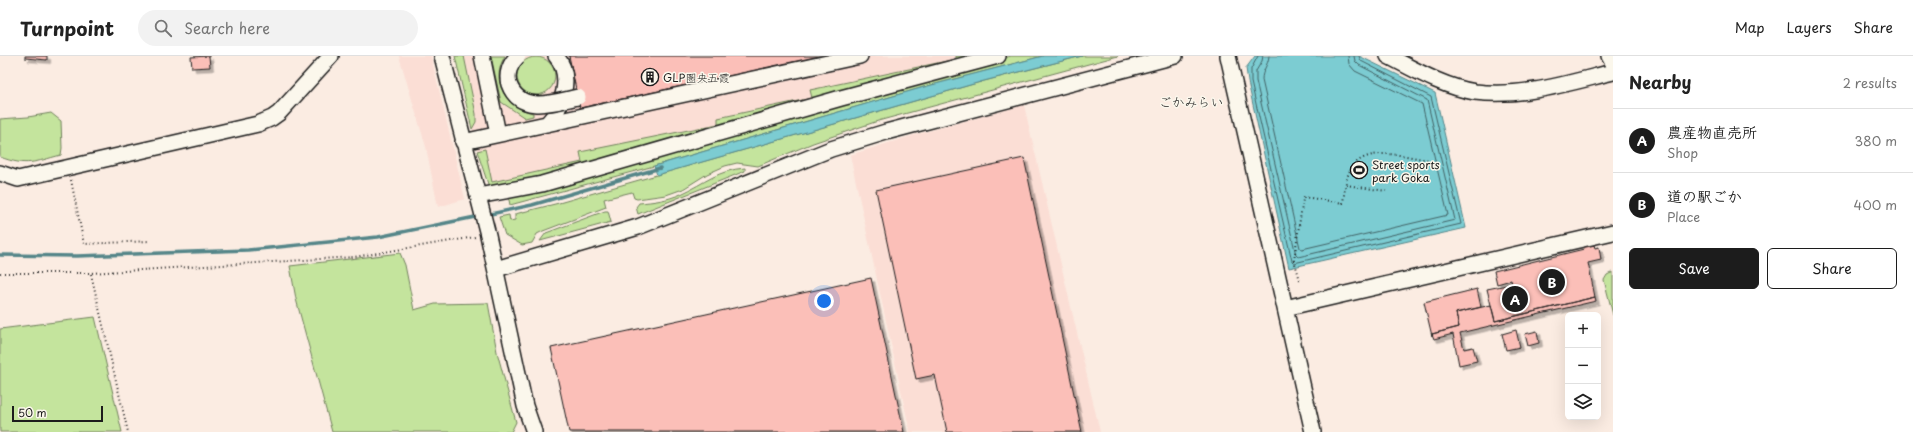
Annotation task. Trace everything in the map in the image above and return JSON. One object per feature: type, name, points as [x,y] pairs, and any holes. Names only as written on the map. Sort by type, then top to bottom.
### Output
[{"type":"street","points":[[0,173],[18,179],[258,124],[272,118],[279,112],[331,56]]},
{"type":"street","points":[[442,56],[488,235],[525,406],[534,432]]},
{"type":"street","points":[[482,56],[498,134]]},
{"type":"street","points":[[518,56],[512,63],[508,72],[508,82],[512,91],[520,100],[528,104],[542,105],[578,97]]},
{"type":"street","points":[[547,124],[558,107],[566,80],[564,68],[556,56]]},
{"type":"street","points":[[463,142],[860,56]]},
{"type":"street","points":[[478,196],[542,184],[841,98],[998,56]]},
{"type":"street","points":[[496,269],[638,228],[831,149],[880,134],[1175,56]]},
{"type":"street","points":[[1228,56],[1313,432]]},
{"type":"street","points":[[1388,56],[1432,79],[1474,92],[1514,93],[1530,91],[1613,72]]},
{"type":"street","points":[[1609,56],[1613,63]]},
{"type":"street","points":[[1285,308],[1613,232]]},
{"type":"path","points":[[1300,280],[1294,260],[1301,201],[1304,197],[1343,203],[1347,179],[1353,168],[1364,158],[1371,155],[1387,153],[1429,160]]},
{"type":"path","points":[[68,167],[84,244],[150,241]]},
{"type":"path","points":[[1346,185],[1386,191]]},
{"type":"path","points":[[0,273],[90,273],[354,257],[488,235]]},
{"type":"path","points":[[90,273],[128,432]]},
{"type":"shaded area","points":[[399,56],[431,56],[465,199],[438,207],[426,147]]},
{"type":"shaded area","points":[[455,56],[982,56],[490,190],[479,158]]},
{"type":"shaded area","points":[[1024,105],[1100,432],[910,432],[850,155],[914,135]]},
{"type":"green space","points":[[455,56],[464,56],[476,114],[476,122],[472,129]]},
{"type":"green space","points":[[491,56],[505,56],[499,75],[503,92],[508,100],[515,106],[533,113],[533,116],[525,118],[501,102]]},
{"type":"green space","points":[[956,56],[982,56],[540,181],[490,190],[477,151],[485,149],[492,182],[582,162],[580,152],[718,124],[718,118],[812,98],[810,90],[956,59]]},
{"type":"green space","points":[[1011,56],[1043,56],[924,87],[654,166],[510,205],[508,195]]},
{"type":"green space","points":[[1082,56],[1118,56],[878,121],[813,143],[758,166],[737,163],[725,166],[707,174],[683,189],[666,195],[637,199],[634,198],[632,192],[604,199],[606,207],[543,231],[537,234],[532,243],[522,245],[505,235],[499,217],[509,215],[510,221],[515,220],[515,214],[559,203],[984,81]]},
{"type":"green space","points":[[536,57],[546,60],[552,66],[555,76],[552,86],[546,92],[536,95],[526,92],[520,86],[517,76],[520,66],[526,60]]},
{"type":"green space","points":[[51,113],[61,121],[61,155],[24,163],[0,157],[0,119],[28,117]]},
{"type":"green space","points":[[745,168],[745,171],[638,214],[636,207],[639,203],[671,198],[719,174],[735,169]]},
{"type":"green space","points":[[608,211],[611,222],[540,241],[546,233]]},
{"type":"green space","points":[[400,253],[405,265],[414,310],[435,304],[488,303],[497,352],[516,422],[511,432],[332,432],[296,299],[290,266]]},
{"type":"green space","points":[[1613,272],[1613,315],[1604,280],[1607,275]]},
{"type":"green space","points":[[95,317],[122,432],[0,432],[0,329]]},
{"type":"water","points":[[1043,56],[1082,56],[984,81],[657,175],[654,166],[924,87]]},
{"type":"water","points":[[1255,56],[1359,56],[1435,93],[1466,228],[1289,268],[1248,82],[1246,68]]},
{"type":"building","points":[[25,56],[47,56],[47,60],[25,58]]},
{"type":"building","points":[[209,56],[210,67],[192,68],[191,57]]},
{"type":"building","name":"GLP圏央五霞","points":[[569,56],[822,56],[580,108]]},
{"type":"building","points":[[1024,158],[1082,432],[947,432],[935,375],[916,379],[876,190]]},
{"type":"building","points":[[1594,245],[1595,248],[1599,247],[1601,260],[1588,263],[1595,297],[1495,321],[1487,289],[1512,284],[1511,280],[1497,284],[1494,271],[1584,249],[1583,247]]},
{"type":"building","points":[[871,278],[904,432],[569,432],[551,348]]},
{"type":"building","points":[[1477,289],[1481,307],[1456,313],[1459,327],[1432,334],[1432,336],[1424,302]]},
{"type":"building","points":[[1595,297],[1596,301],[1460,333],[1464,349],[1473,347],[1477,361],[1459,365],[1453,334],[1434,339],[1432,334],[1459,327],[1456,313],[1491,305],[1495,321]]},
{"type":"building","points":[[1516,330],[1520,347],[1506,350],[1502,334]]},
{"type":"building","points":[[1537,331],[1539,343],[1528,346],[1525,334]]},
{"type":"waterway","points":[[486,215],[532,205],[660,168]]},
{"type":"waterway","points":[[0,255],[77,256],[248,250],[378,237],[480,216]]},
{"type":"place","name":"GLP圏央五霞","points":[[650,77]]},
{"type":"place","name":"Street sports park Goka","points":[[1359,170]]},
{"type":"place","name":"道の駅ごか","points":[[1552,282]]},
{"type":"place","name":"農産物直売所","points":[[1515,299]]},
{"type":"district","name":"ごかみらい","points":[[1191,101]]}]
